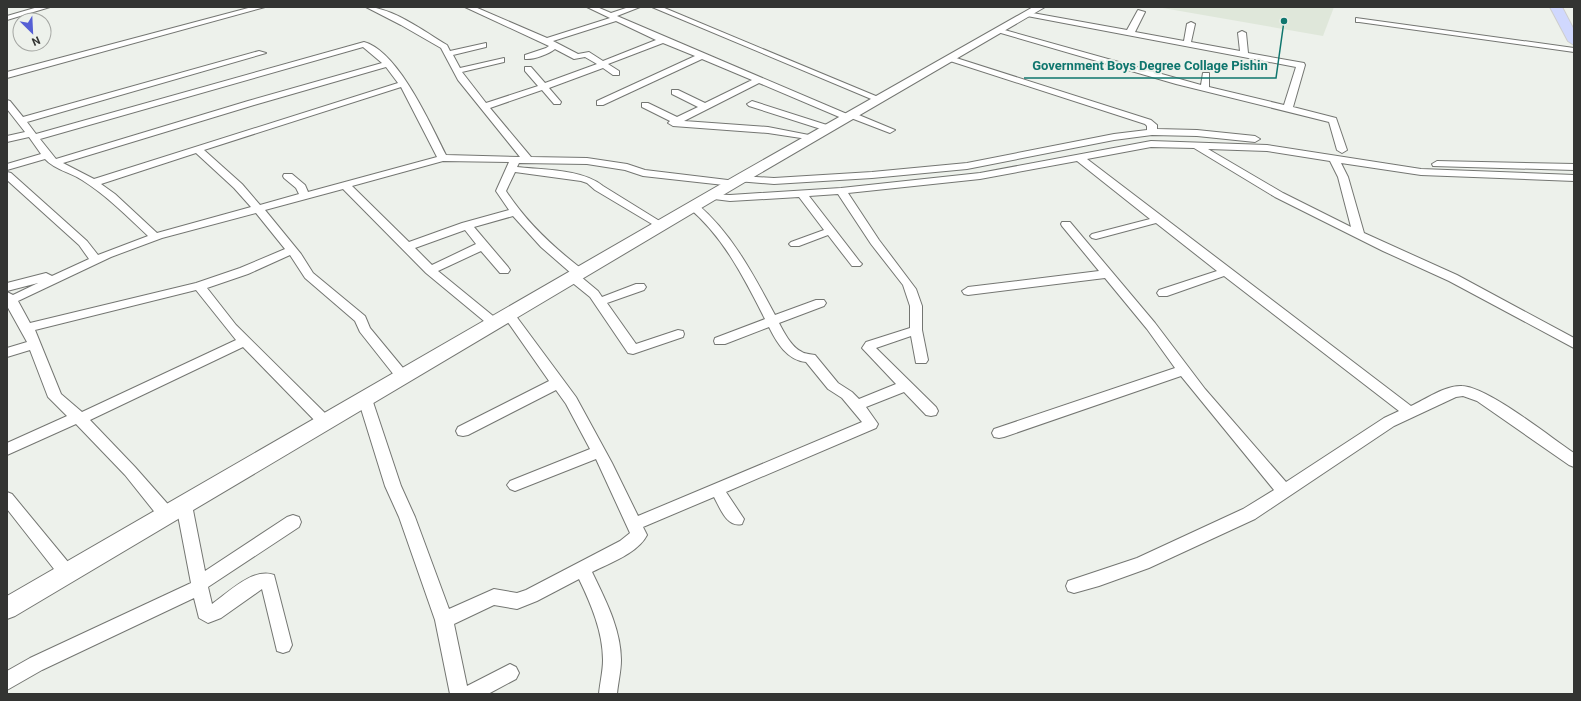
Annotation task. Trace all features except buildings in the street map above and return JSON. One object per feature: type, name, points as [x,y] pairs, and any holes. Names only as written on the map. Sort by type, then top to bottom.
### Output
[{"type":"main road","points":[[1556,7],[1574,42]]},
{"type":"main road","points":[[7,608],[710,196],[1033,11]]},
{"type":"street","points":[[7,18],[46,7]]},
{"type":"street","points":[[7,75],[261,7]]},
{"type":"street","points":[[370,7],[431,38],[444,48],[458,71],[484,107],[528,160]]},
{"type":"street","points":[[469,7],[546,40],[577,57],[586,54],[616,73]]},
{"type":"street","points":[[591,7],[663,40],[759,80],[849,116],[890,130]]},
{"type":"street","points":[[546,40],[613,17],[636,7]]},
{"type":"street","points":[[656,7],[879,99]]},
{"type":"street","points":[[1033,11],[1130,33],[1301,64],[1288,108]]},
{"type":"street","points":[[1130,33],[1141,12]]},
{"type":"street","points":[[1359,20],[1574,50]]},
{"type":"street","points":[[1187,44],[1191,24]]},
{"type":"street","points":[[998,31],[1205,88],[1333,120],[1338,154],[1359,235]]},
{"type":"street","points":[[1242,33],[1244,54]]},
{"type":"street","points":[[484,107],[543,87],[663,40]]},
{"type":"street","points":[[7,140],[32,136],[364,44],[375,51],[388,64],[404,84],[442,158]]},
{"type":"street","points":[[448,54],[483,45]]},
{"type":"street","points":[[528,57],[549,50],[554,45]]},
{"type":"street","points":[[21,121],[262,53]]},
{"type":"street","points":[[600,102],[702,56]]},
{"type":"street","points":[[950,58],[1148,122],[1152,126],[1152,132]]},
{"type":"street","points":[[458,71],[501,60]]},
{"type":"street","points":[[54,163],[251,103],[388,64]]},
{"type":"street","points":[[528,69],[557,102]]},
{"type":"street","points":[[1205,88],[1206,75]]},
{"type":"street","points":[[759,80],[673,123],[768,130],[811,138]]},
{"type":"street","points":[[92,183],[404,84]]},
{"type":"street","points":[[675,92],[706,107]]},
{"type":"street","points":[[7,103],[54,163],[85,177],[111,196],[155,237]]},
{"type":"street","points":[[752,104],[827,128]]},
{"type":"street","points":[[645,105],[677,121]]},
{"type":"street","points":[[678,334],[633,350],[594,294],[544,245],[514,212],[501,191],[507,175],[514,164],[528,160],[595,162],[627,167],[643,173],[736,181],[774,181],[872,176],[967,166],[1114,137],[1152,132],[1197,133],[1338,154],[1421,172],[1574,178]]},
{"type":"street","points":[[710,196],[730,198],[802,194],[980,176],[1151,144],[1267,148],[1425,164],[1574,167]]},
{"type":"street","points":[[1195,145],[1279,195],[1359,235],[1453,278],[1574,344]]},
{"type":"street","points":[[197,149],[238,186],[292,250],[309,275],[361,319],[364,329],[403,376]]},
{"type":"street","points":[[7,168],[47,155]]},
{"type":"street","points":[[167,515],[130,471],[79,418],[55,397],[27,328],[8,299],[96,260],[155,237],[442,158],[514,164],[591,181],[599,188],[661,225]]},
{"type":"street","points":[[1079,158],[1157,220],[1410,412]]},
{"type":"street","points":[[7,175],[83,243],[96,260]]},
{"type":"street","points":[[288,176],[301,187],[305,196]]},
{"type":"street","points":[[345,185],[430,270],[494,323]]},
{"type":"street","points":[[841,191],[875,242],[905,278],[911,289],[921,360]]},
{"type":"street","points":[[802,194],[856,264]]},
{"type":"street","points":[[635,524],[867,427],[870,424],[870,422],[847,395],[833,386],[810,358],[795,355],[782,340],[742,267],[706,215],[693,206]]},
{"type":"street","points":[[407,247],[466,226],[514,212]]},
{"type":"street","points":[[1096,236],[1157,220]]},
{"type":"street","points":[[1066,224],[1151,326],[1200,392],[1284,491]]},
{"type":"street","points":[[466,226],[504,270]]},
{"type":"street","points":[[795,244],[830,231]]},
{"type":"street","points":[[430,270],[482,246]]},
{"type":"street","points":[[27,328],[199,286],[244,271],[292,250]]},
{"type":"street","points":[[7,286],[76,269]]},
{"type":"street","points":[[1163,293],[1225,272]]},
{"type":"street","points":[[968,291],[1108,274]]},
{"type":"street","points":[[199,286],[245,341],[325,422]]},
{"type":"street","points":[[600,302],[640,287]]},
{"type":"street","points":[[720,341],[820,303]]},
{"type":"street","points":[[444,620],[494,597],[517,601],[531,596],[635,540],[639,535],[600,452],[571,401],[509,314]]},
{"type":"street","points":[[916,330],[871,345],[868,348],[931,411]]},
{"type":"street","points":[[7,449],[79,418],[245,341]]},
{"type":"street","points":[[7,354],[34,344]]},
{"type":"street","points":[[999,433],[1184,370]]},
{"type":"street","points":[[463,431],[557,383]]},
{"type":"street","points":[[856,405],[906,386]]},
{"type":"street","points":[[1074,586],[1111,575],[1216,530],[1249,514],[1389,422],[1454,392],[1470,393],[1482,397],[1574,461]]},
{"type":"street","points":[[365,399],[393,486],[407,517],[444,620],[459,694]]},
{"type":"street","points":[[515,485],[600,452]]},
{"type":"street","points":[[717,490],[736,518]]},
{"type":"street","points":[[7,498],[67,573]]},
{"type":"street","points":[[184,504],[205,612],[208,615],[257,582],[268,580],[282,645]]},
{"type":"street","points":[[7,680],[43,660],[199,585],[294,522]]},
{"type":"street","points":[[582,568],[593,590],[608,635],[612,659],[608,694]]},
{"type":"street","points":[[469,694],[510,673]]},
{"type":"shaded area","points":[[1157,7],[1334,7],[1323,36]]},
{"type":"place","name":"Government Boys Degree Collage Pishin","points":[[1284,21]]}]
